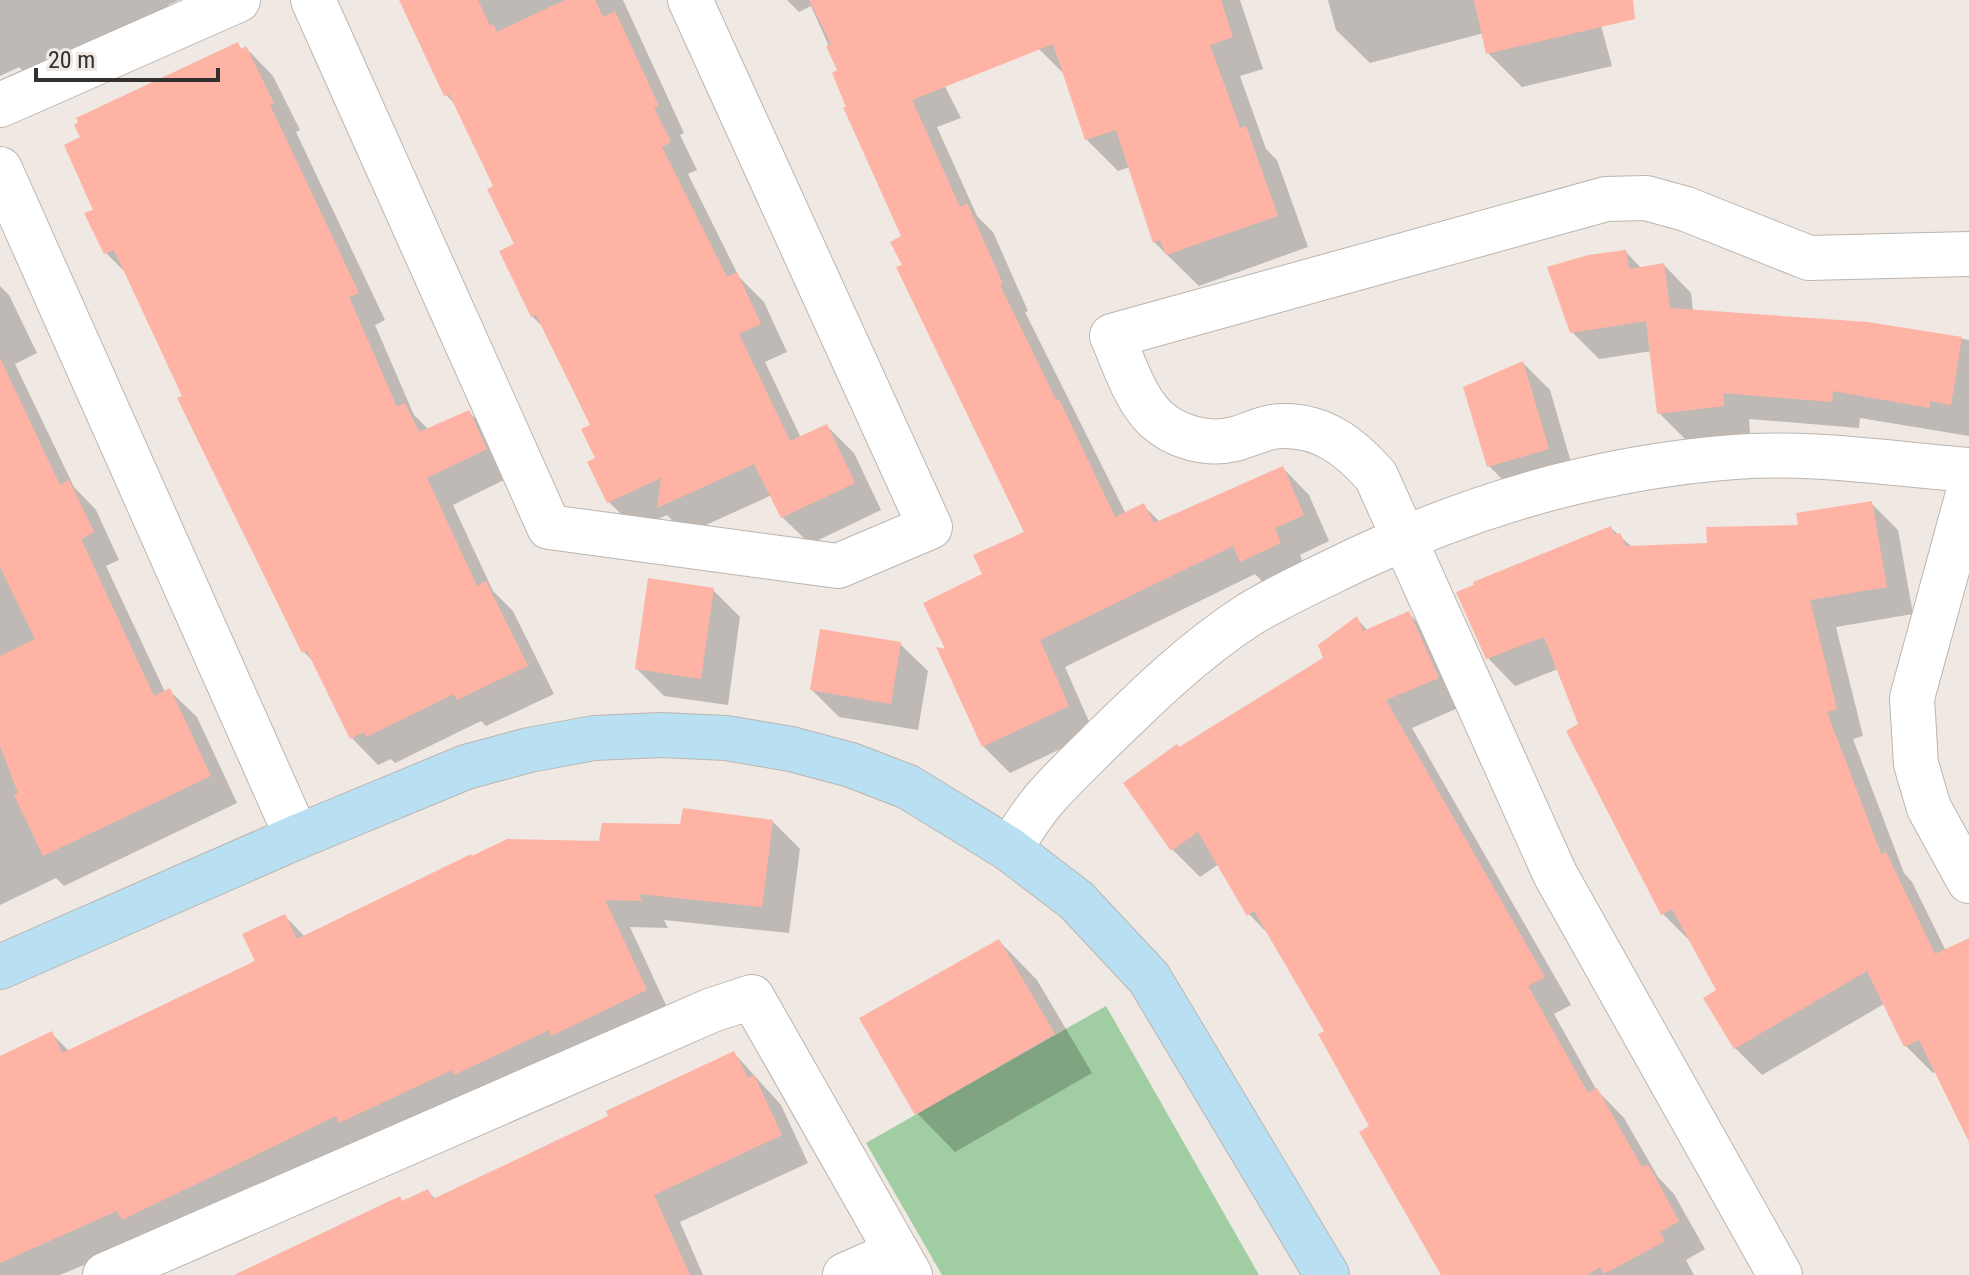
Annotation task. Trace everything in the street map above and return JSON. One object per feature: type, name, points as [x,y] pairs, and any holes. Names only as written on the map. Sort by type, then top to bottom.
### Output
[{"type":"street","points":[[0,105],[238,0]]},
{"type":"street","points":[[313,0],[549,527],[838,566],[930,527],[690,0]]},
{"type":"street","points":[[0,169],[297,837]]},
{"type":"street","points":[[1780,1275],[1555,874],[1376,476],[1358,455],[1316,429],[1281,426],[1214,442],[1172,431],[1153,417],[1140,397],[1112,336],[1606,199],[1646,198],[1686,209],[1809,258],[1969,254]]},
{"type":"street","points":[[1009,849],[1047,796],[1141,701],[1199,650],[1249,615],[1302,585],[1404,537],[1520,496],[1585,478],[1651,465],[1737,456],[1823,456],[1969,470]]},
{"type":"street","points":[[1969,490],[1912,698],[1916,764],[1929,808],[1969,881]]},
{"type":"street","points":[[0,967],[466,767],[529,750],[594,738],[661,735],[726,738],[791,749],[851,765],[908,787],[1009,849],[1076,900],[1149,978],[1327,1275]]},
{"type":"street","points":[[105,1275],[712,1010],[752,997],[904,1263],[845,1275]]},
{"type":"green space","points":[[1106,1006],[1259,1275],[942,1275],[866,1143]]},
{"type":"building","points":[[399,0],[478,0],[490,26],[493,24],[497,32],[565,0],[595,0],[603,17],[615,11],[659,106],[654,108],[671,142],[662,147],[727,277],[737,272],[761,324],[739,334],[790,441],[827,424],[855,483],[781,518],[754,464],[657,508],[661,478],[607,503],[587,462],[595,458],[581,429],[590,425],[536,315],[531,317],[499,251],[514,244],[487,189],[493,186],[449,94],[444,96]]},
{"type":"building","points":[[809,0],[1221,0],[1233,37],[1210,45],[1240,128],[1246,126],[1278,216],[1166,255],[1160,240],[1153,243],[1116,130],[1085,140],[1053,44],[912,100],[960,207],[967,203],[1003,284],[1000,285],[1115,517],[1144,503],[1154,523],[1283,466],[1304,515],[1275,528],[1281,543],[1240,562],[1233,546],[1040,640],[1069,706],[982,747],[936,647],[945,649],[923,603],[982,574],[973,555],[1024,532],[896,267],[902,265],[890,242],[901,236],[843,107],[846,107],[832,73],[837,70],[826,46],[831,44]]},
{"type":"building","points":[[1474,0],[1633,0],[1635,19],[1486,54]]},
{"type":"building","points":[[238,42],[241,49],[246,46],[274,103],[270,105],[359,293],[349,297],[397,407],[405,403],[419,432],[469,410],[487,449],[427,478],[477,586],[486,581],[528,666],[457,700],[454,694],[366,737],[364,732],[350,739],[307,651],[302,653],[177,398],[182,396],[114,250],[104,254],[84,213],[93,210],[64,145],[80,137],[74,125],[78,122],[76,118]]},
{"type":"building","points":[[1626,250],[1629,269],[1664,263],[1670,308],[1868,322],[1962,337],[1951,405],[1930,401],[1929,408],[1833,391],[1832,402],[1723,393],[1724,406],[1657,414],[1646,321],[1570,333],[1547,267],[1588,255]]},
{"type":"building","points":[[0,358],[60,485],[69,480],[94,532],[81,539],[154,696],[170,688],[211,776],[43,856],[14,795],[18,793],[0,746],[0,656],[35,639],[0,567]]},
{"type":"building","points":[[1523,361],[1549,449],[1487,467],[1463,387]]},
{"type":"building","points":[[1872,501],[1887,587],[1810,600],[1837,709],[1827,712],[1881,854],[1886,852],[1935,954],[1969,938],[1969,1142],[1919,1040],[1904,1047],[1867,971],[1734,1049],[1703,998],[1716,990],[1672,909],[1661,915],[1566,731],[1578,724],[1544,637],[1486,659],[1456,592],[1474,585],[1473,582],[1611,526],[1614,535],[1620,533],[1626,546],[1707,543],[1706,527],[1798,525],[1796,513]]},
{"type":"building","points":[[648,578],[714,588],[701,679],[635,669]]},
{"type":"building","points":[[1409,611],[1439,678],[1386,700],[1545,977],[1528,986],[1588,1093],[1597,1088],[1642,1167],[1648,1164],[1679,1221],[1660,1232],[1665,1241],[1604,1274],[1600,1267],[1587,1275],[1441,1275],[1359,1132],[1369,1126],[1318,1034],[1324,1031],[1254,911],[1247,916],[1198,832],[1171,851],[1123,783],[1177,744],[1179,747],[1323,658],[1318,645],[1357,616],[1363,631]]},
{"type":"building","points":[[820,629],[901,642],[891,704],[810,690]]},
{"type":"building","points":[[683,808],[773,820],[762,907],[639,894],[642,901],[605,900],[647,990],[551,1036],[549,1030],[454,1075],[452,1070],[339,1123],[336,1116],[122,1220],[117,1211],[0,1263],[0,1056],[52,1031],[62,1053],[255,961],[242,934],[285,914],[297,939],[507,839],[599,841],[602,823],[680,824]]},
{"type":"building","points":[[999,939],[1055,1034],[915,1115],[859,1018]]},
{"type":"building","points":[[734,1051],[748,1078],[754,1075],[782,1135],[654,1195],[690,1275],[234,1275],[400,1196],[402,1201],[428,1189],[433,1199],[608,1116],[606,1111]]}]
